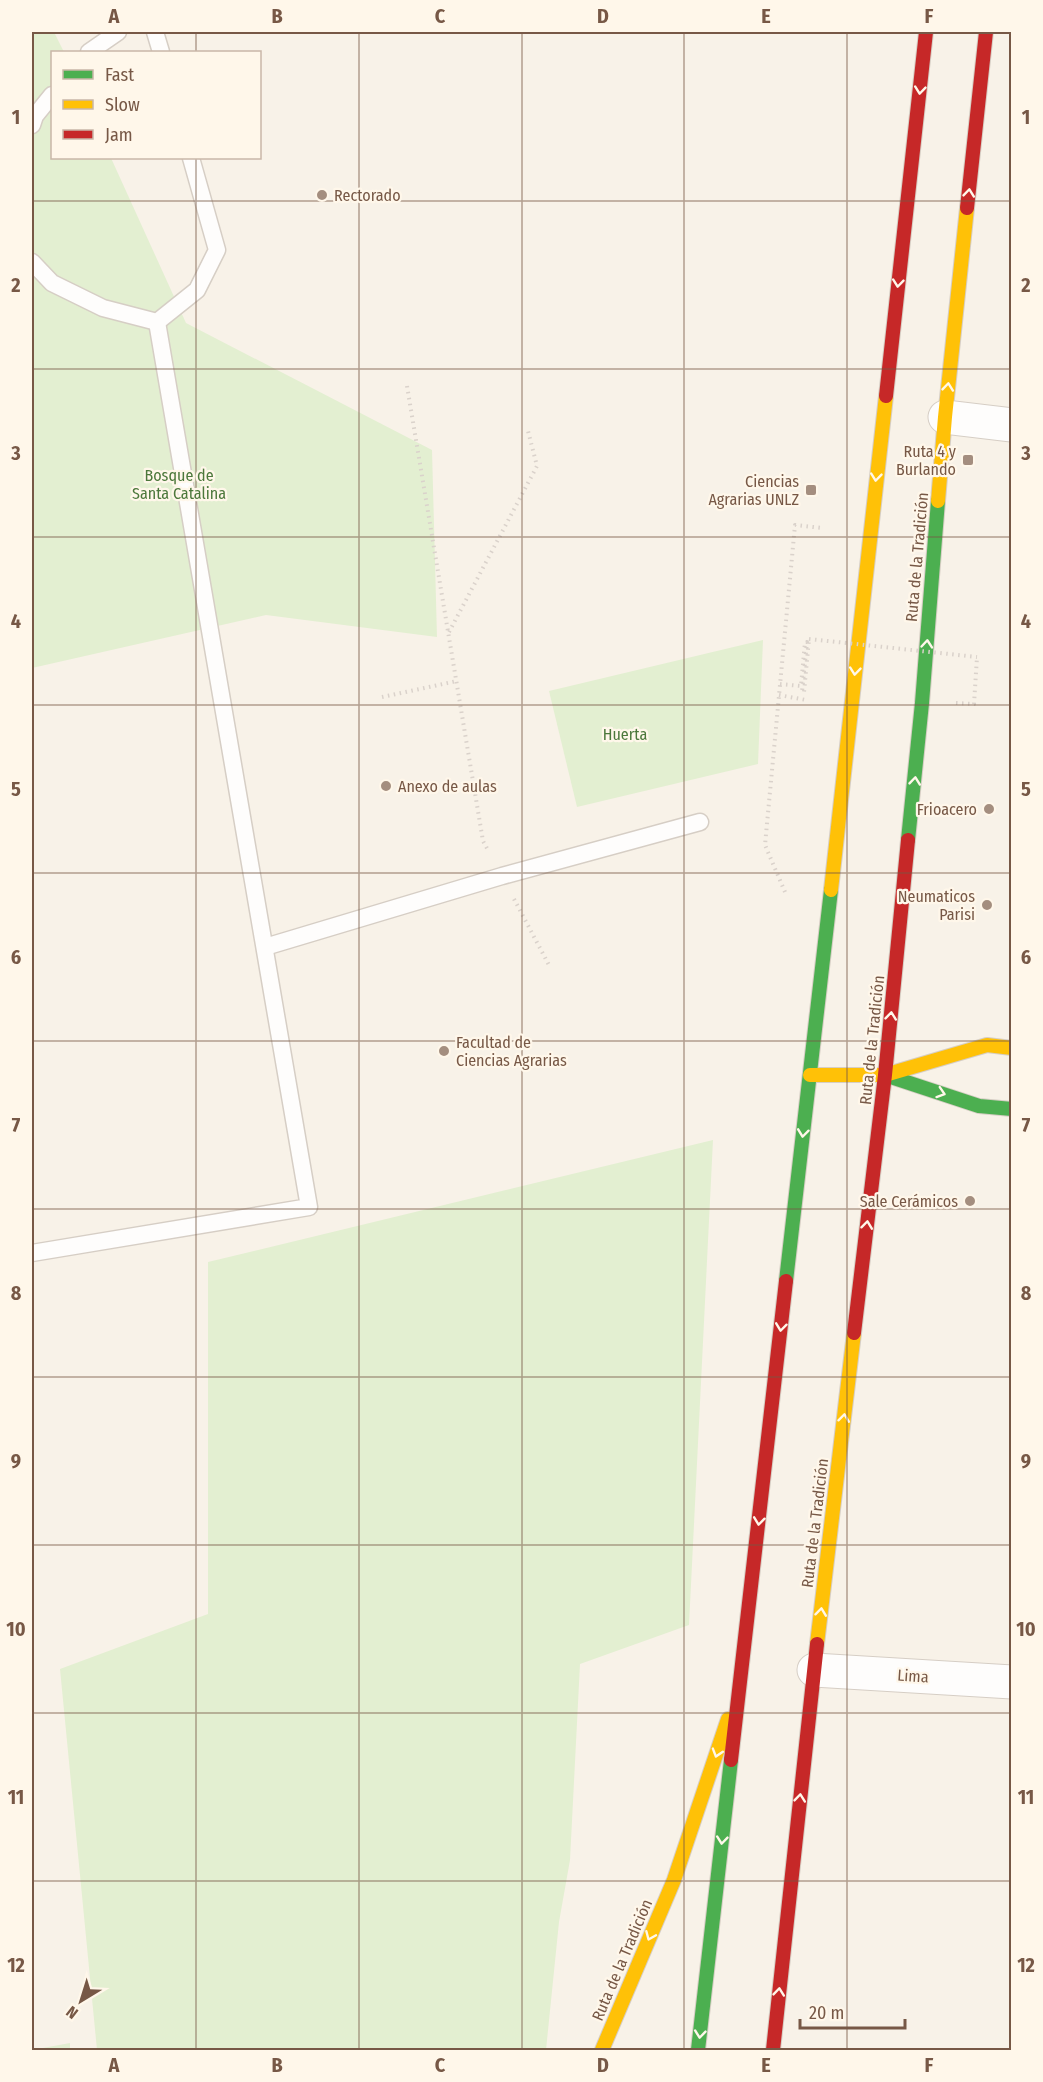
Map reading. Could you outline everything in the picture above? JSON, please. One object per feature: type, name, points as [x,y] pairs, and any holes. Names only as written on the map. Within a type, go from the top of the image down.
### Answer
[{"type":"main road","name":"Ruta de la Tradición","points":[[698,2050],[810,1075],[926,32]]},
{"type":"main road","name":"Ruta de la Tradición","points":[[773,2050],[814,1670],[885,1075],[922,702],[945,417],[986,32]]},
{"type":"main road","points":[[810,1075],[885,1075],[987,1045],[1011,1048]]},
{"type":"main road","points":[[885,1075],[979,1106],[1011,1109]]},
{"type":"main road","name":"Ruta de la Tradición","points":[[602,2050],[674,1880],[741,1677]]},
{"type":"street","points":[[945,417],[1011,425]]},
{"type":"street","name":"Lima","points":[[814,1670],[1011,1682]]},
{"type":"lane","points":[[90,51],[118,32]]},
{"type":"lane","points":[[154,32],[160,51]]},
{"type":"lane","points":[[32,125],[35,116],[51,96]]},
{"type":"lane","points":[[158,322],[197,290],[217,250],[191,159]]},
{"type":"lane","points":[[32,262],[52,283],[104,308],[158,322]]},
{"type":"lane","points":[[32,1252],[309,1207],[158,322]]},
{"type":"lane","points":[[265,947],[502,876],[700,822]]},
{"type":"path","points":[[407,386],[483,841],[550,967]]},
{"type":"path","points":[[449,633],[537,466],[528,431]]},
{"type":"path","points":[[785,892],[765,845],[795,525],[822,528]]},
{"type":"path","points":[[780,684],[801,686],[807,642],[802,692],[804,692],[810,639],[977,657],[974,704],[922,702]]},
{"type":"path","points":[[382,697],[457,681]]},
{"type":"path","points":[[779,696],[806,700]]},
{"type":"green space","name":"Bosque de Santa Catalina","points":[[32,32],[54,32],[64,51],[51,51],[51,159],[111,159],[186,323],[432,450],[437,637],[266,615],[32,668]]},
{"type":"green space","name":"Huerta","points":[[763,640],[758,764],[577,807],[549,691]]},
{"type":"green space","points":[[713,1140],[689,1625],[580,1664],[570,1860],[559,1922],[546,2050],[97,2050],[60,1669],[208,1614],[208,1262]]},
{"type":"green space","points":[[70,2043],[70,2050],[32,2050]]},
{"type":"traffic: fast","points":[[908,840],[922,703],[938,501]]},
{"type":"traffic: fast","points":[[786,1281],[831,890]]},
{"type":"traffic: fast","points":[[885,1075],[979,1106],[1012,1109]]},
{"type":"traffic: fast","points":[[698,2050],[731,1760]]},
{"type":"traffic: slow","points":[[938,501],[967,208]]},
{"type":"traffic: slow","points":[[831,890],[886,396]]},
{"type":"traffic: slow","points":[[810,1075],[885,1075],[987,1045],[1012,1048]]},
{"type":"traffic: slow","points":[[817,1644],[854,1333]]},
{"type":"traffic: slow","points":[[602,2050],[674,1880],[728,1719]]},
{"type":"traffic: jam","points":[[886,396],[926,32]]},
{"type":"traffic: jam","points":[[967,208],[986,32]]},
{"type":"traffic: jam","points":[[854,1333],[885,1075],[908,840]]},
{"type":"traffic: jam","points":[[731,1760],[786,1281]]},
{"type":"traffic: jam","points":[[773,2050],[817,1644]]},
{"type":"place","name":"Rectorado","points":[[322,195]]},
{"type":"place","name":"Ruta 4 y Burlando","points":[[968,460]]},
{"type":"place","name":"Ciencias Agrarias UNLZ","points":[[811,490]]},
{"type":"place","name":"Anexo de aulas","points":[[386,786]]},
{"type":"place","name":"Frioacero","points":[[989,809]]},
{"type":"place","name":"Neumaticos Parisi","points":[[987,905]]},
{"type":"place","name":"Facultad de Ciencias Agrarias","points":[[444,1051]]},
{"type":"place","name":"Sale Cerámicos","points":[[970,1201]]}]
